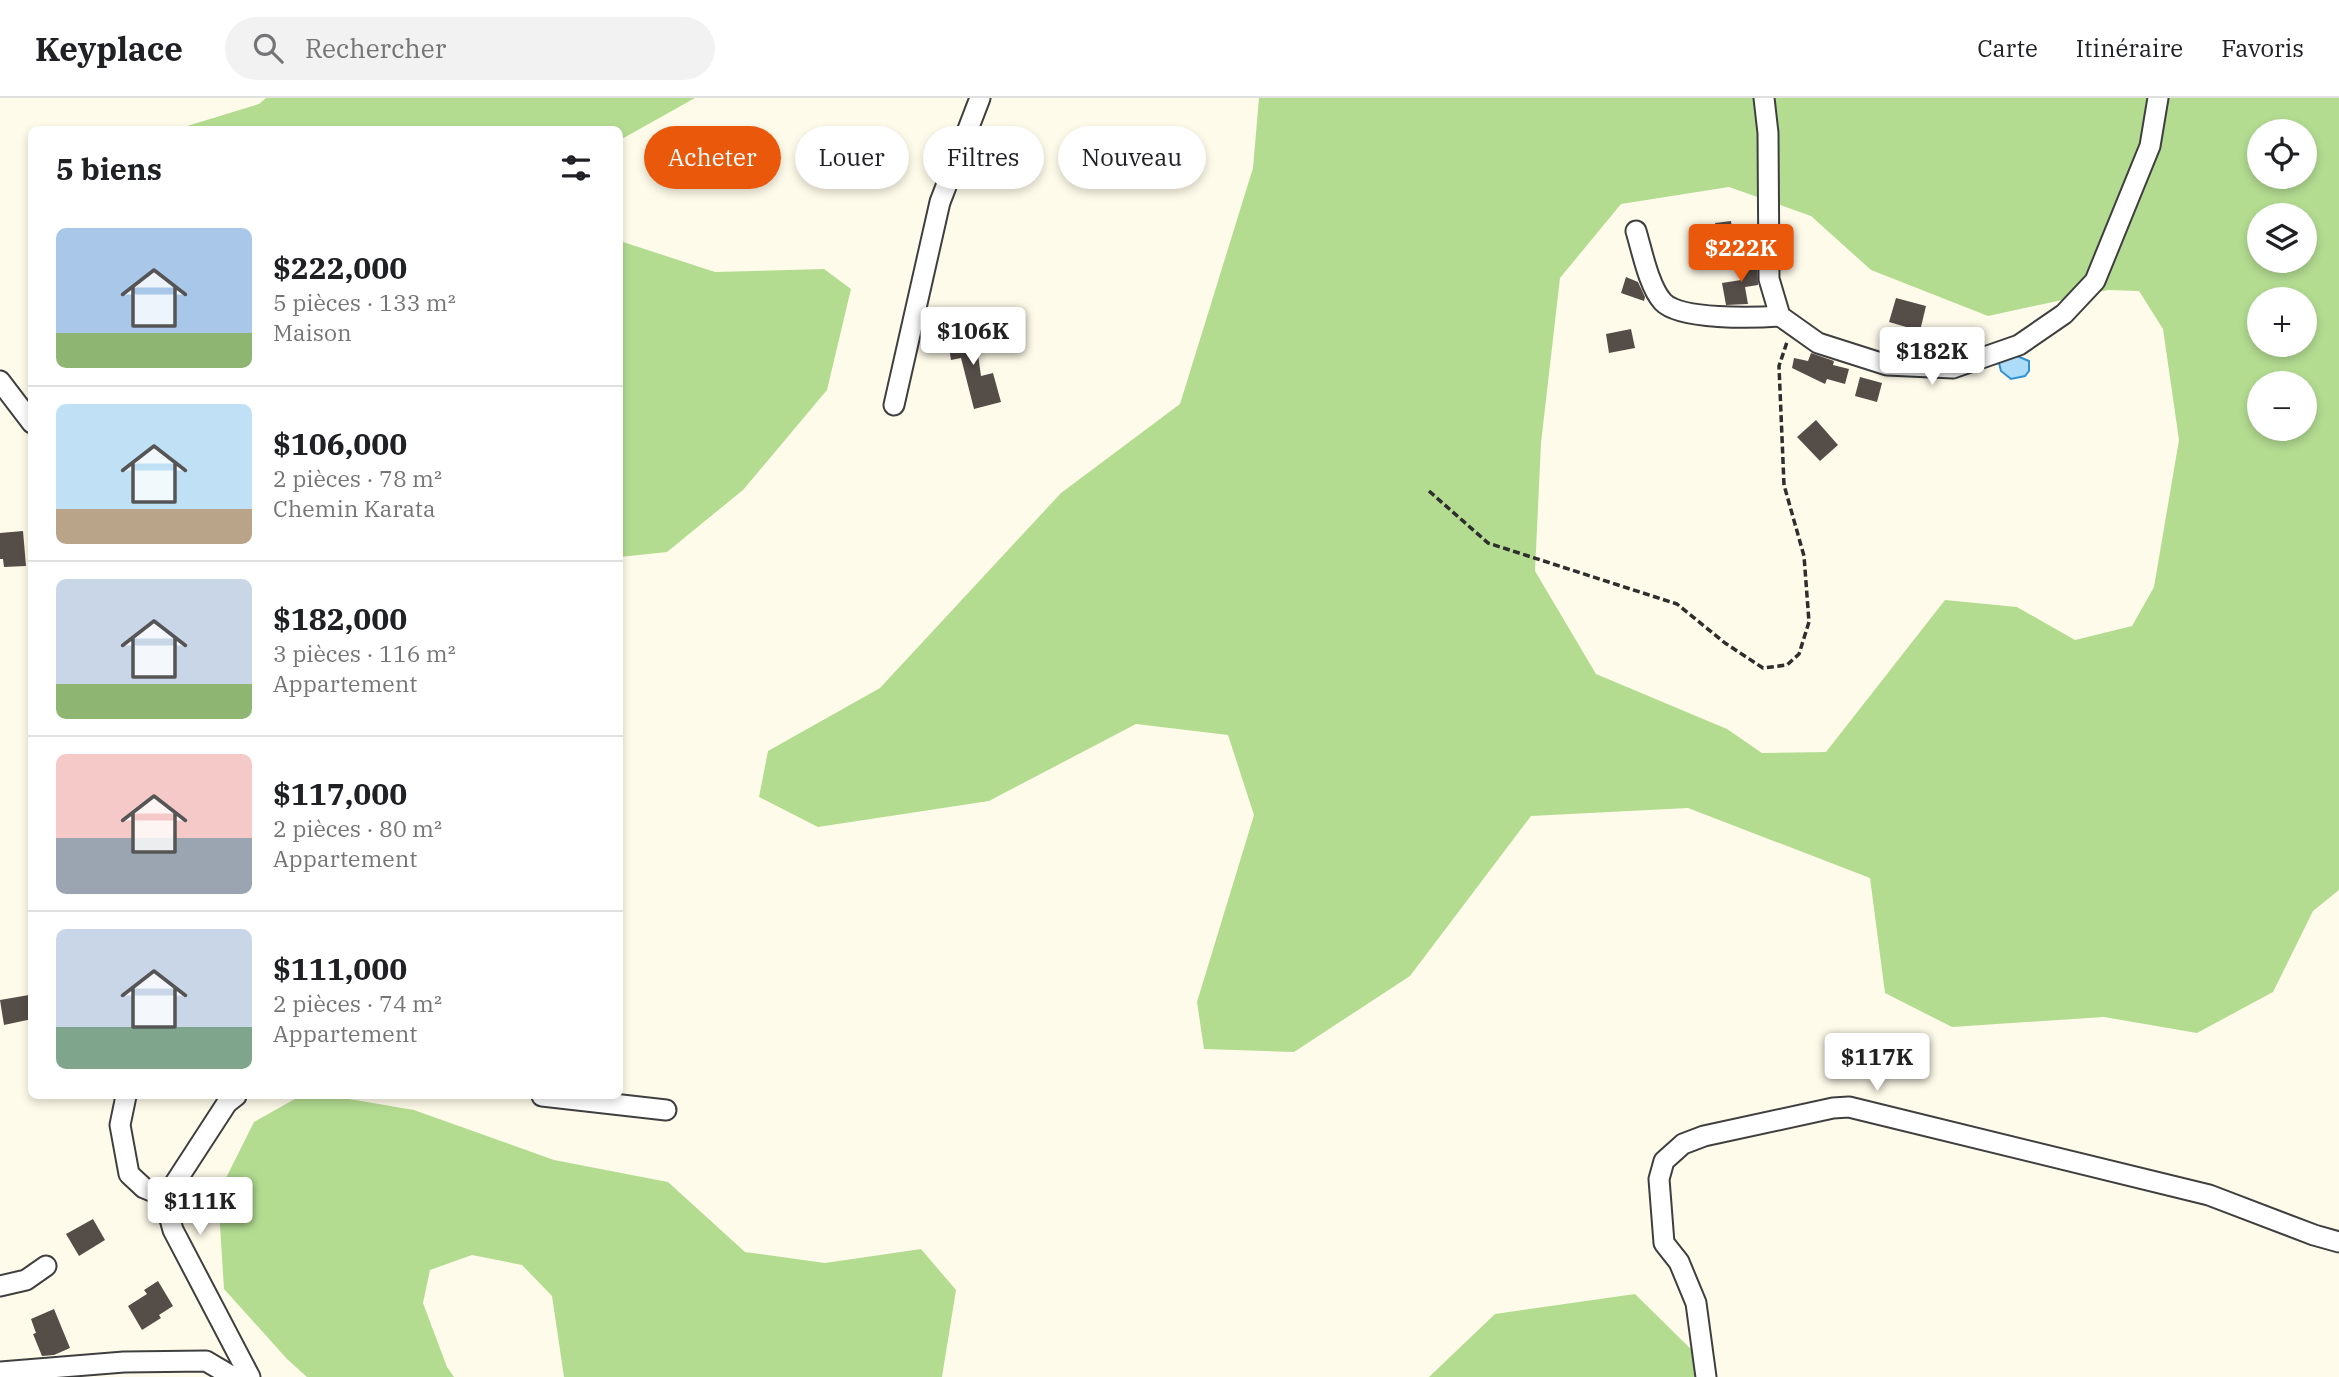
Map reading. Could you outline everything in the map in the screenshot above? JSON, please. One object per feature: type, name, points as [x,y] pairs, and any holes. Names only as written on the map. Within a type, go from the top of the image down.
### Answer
[{"type":"street","points":[[894,405],[940,202],[980,98]]},
{"type":"street","points":[[1764,98],[1768,133],[1769,279],[1786,321]]},
{"type":"street","points":[[1636,231],[1654,285],[1662,300],[1673,310],[1786,321],[1818,343],[1887,365],[1953,368],[2019,345],[2064,314],[2095,281],[2150,146],[2158,98]]},
{"type":"street","points":[[0,381],[28,418]]},
{"type":"street","points":[[125,1099],[120,1125],[129,1174],[144,1188],[168,1198]]},
{"type":"street","points":[[233,1099],[175,1183],[168,1198],[168,1212],[173,1230],[250,1377]]},
{"type":"street","points":[[569,1099],[666,1110]]},
{"type":"street","points":[[1706,1377],[1696,1303],[1679,1262],[1664,1243],[1660,1179],[1664,1161],[1682,1144],[1704,1136],[1833,1108],[1849,1107],[2209,1195],[2339,1242]]},
{"type":"street","points":[[0,1286],[26,1280],[46,1265]]},
{"type":"street","points":[[0,1373],[124,1362],[206,1361],[233,1377]]},
{"type":"path","points":[[1429,491],[1488,543],[1677,604],[1725,643],[1763,668],[1787,665],[1799,654],[1809,622],[1804,556],[1784,485],[1779,366],[1786,321]]},
{"type":"green space","points":[[266,98],[695,98],[623,138],[623,126],[187,126],[259,104]]},
{"type":"green space","points":[[1259,98],[2339,98],[2339,890],[2313,911],[2273,992],[2197,1033],[2104,1017],[1952,1027],[1885,993],[1870,878],[1688,808],[1531,816],[1410,976],[1294,1052],[1204,1049],[1197,1002],[1254,815],[1228,735],[1136,724],[989,801],[818,827],[759,797],[768,751],[880,688],[1061,493],[1180,404],[1253,168]],"holes":[[[1729,187],[1811,216],[1871,270],[1988,316],[2108,290],[2139,291],[2163,329],[2179,440],[2154,587],[2132,626],[2075,640],[2017,607],[1945,600],[1826,752],[1762,753],[1727,729],[1596,674],[1535,571],[1541,443],[1560,278],[1621,204]]]},
{"type":"green space","points":[[623,242],[715,272],[824,269],[851,289],[827,390],[743,490],[667,552],[623,557]]},
{"type":"green space","points":[[295,1099],[349,1099],[414,1110],[554,1160],[668,1182],[745,1252],[825,1263],[921,1249],[956,1290],[942,1377],[564,1377],[552,1296],[522,1265],[472,1255],[430,1270],[423,1303],[447,1367],[454,1377],[307,1377],[287,1359],[224,1289],[218,1194],[254,1122]]},
{"type":"green space","points":[[1635,1294],[1705,1363],[1708,1377],[1429,1377],[1495,1314]]},
{"type":"water","points":[[2010,353],[2029,361],[2029,371],[2025,376],[2011,379],[2001,371],[1999,363],[2002,354]]},
{"type":"building","points":[[1731,221],[1734,242],[1720,244],[1715,223]]},
{"type":"building","points":[[1757,260],[1758,285],[1745,287],[1748,304],[1726,305],[1722,283],[1741,280],[1738,263]]},
{"type":"building","points":[[1626,277],[1638,282],[1645,297],[1644,301],[1621,293]]},
{"type":"building","points":[[1896,298],[1926,306],[1920,331],[1889,322]]},
{"type":"building","points":[[974,326],[981,376],[993,373],[1001,402],[974,409],[961,358],[951,360],[946,330]]},
{"type":"building","points":[[1631,329],[1635,348],[1609,353],[1606,334]]},
{"type":"building","points":[[1811,353],[1834,361],[1833,365],[1849,369],[1845,384],[1827,379],[1825,384],[1792,368],[1794,358],[1808,361]]},
{"type":"building","points":[[1860,377],[1882,383],[1877,402],[1855,396]]},
{"type":"building","points":[[1816,420],[1838,445],[1820,461],[1797,437]]},
{"type":"building","points":[[23,531],[26,566],[4,567],[3,559],[0,559],[0,533]]},
{"type":"building","points":[[28,995],[28,1020],[4,1025],[0,1000]]},
{"type":"building","points":[[93,1219],[105,1240],[79,1256],[66,1234]]},
{"type":"building","points":[[158,1281],[173,1306],[159,1315],[161,1318],[142,1330],[128,1306],[147,1294],[144,1290]]},
{"type":"building","points":[[54,1309],[70,1348],[54,1355],[42,1356],[33,1334],[36,1333],[31,1319]]}]
